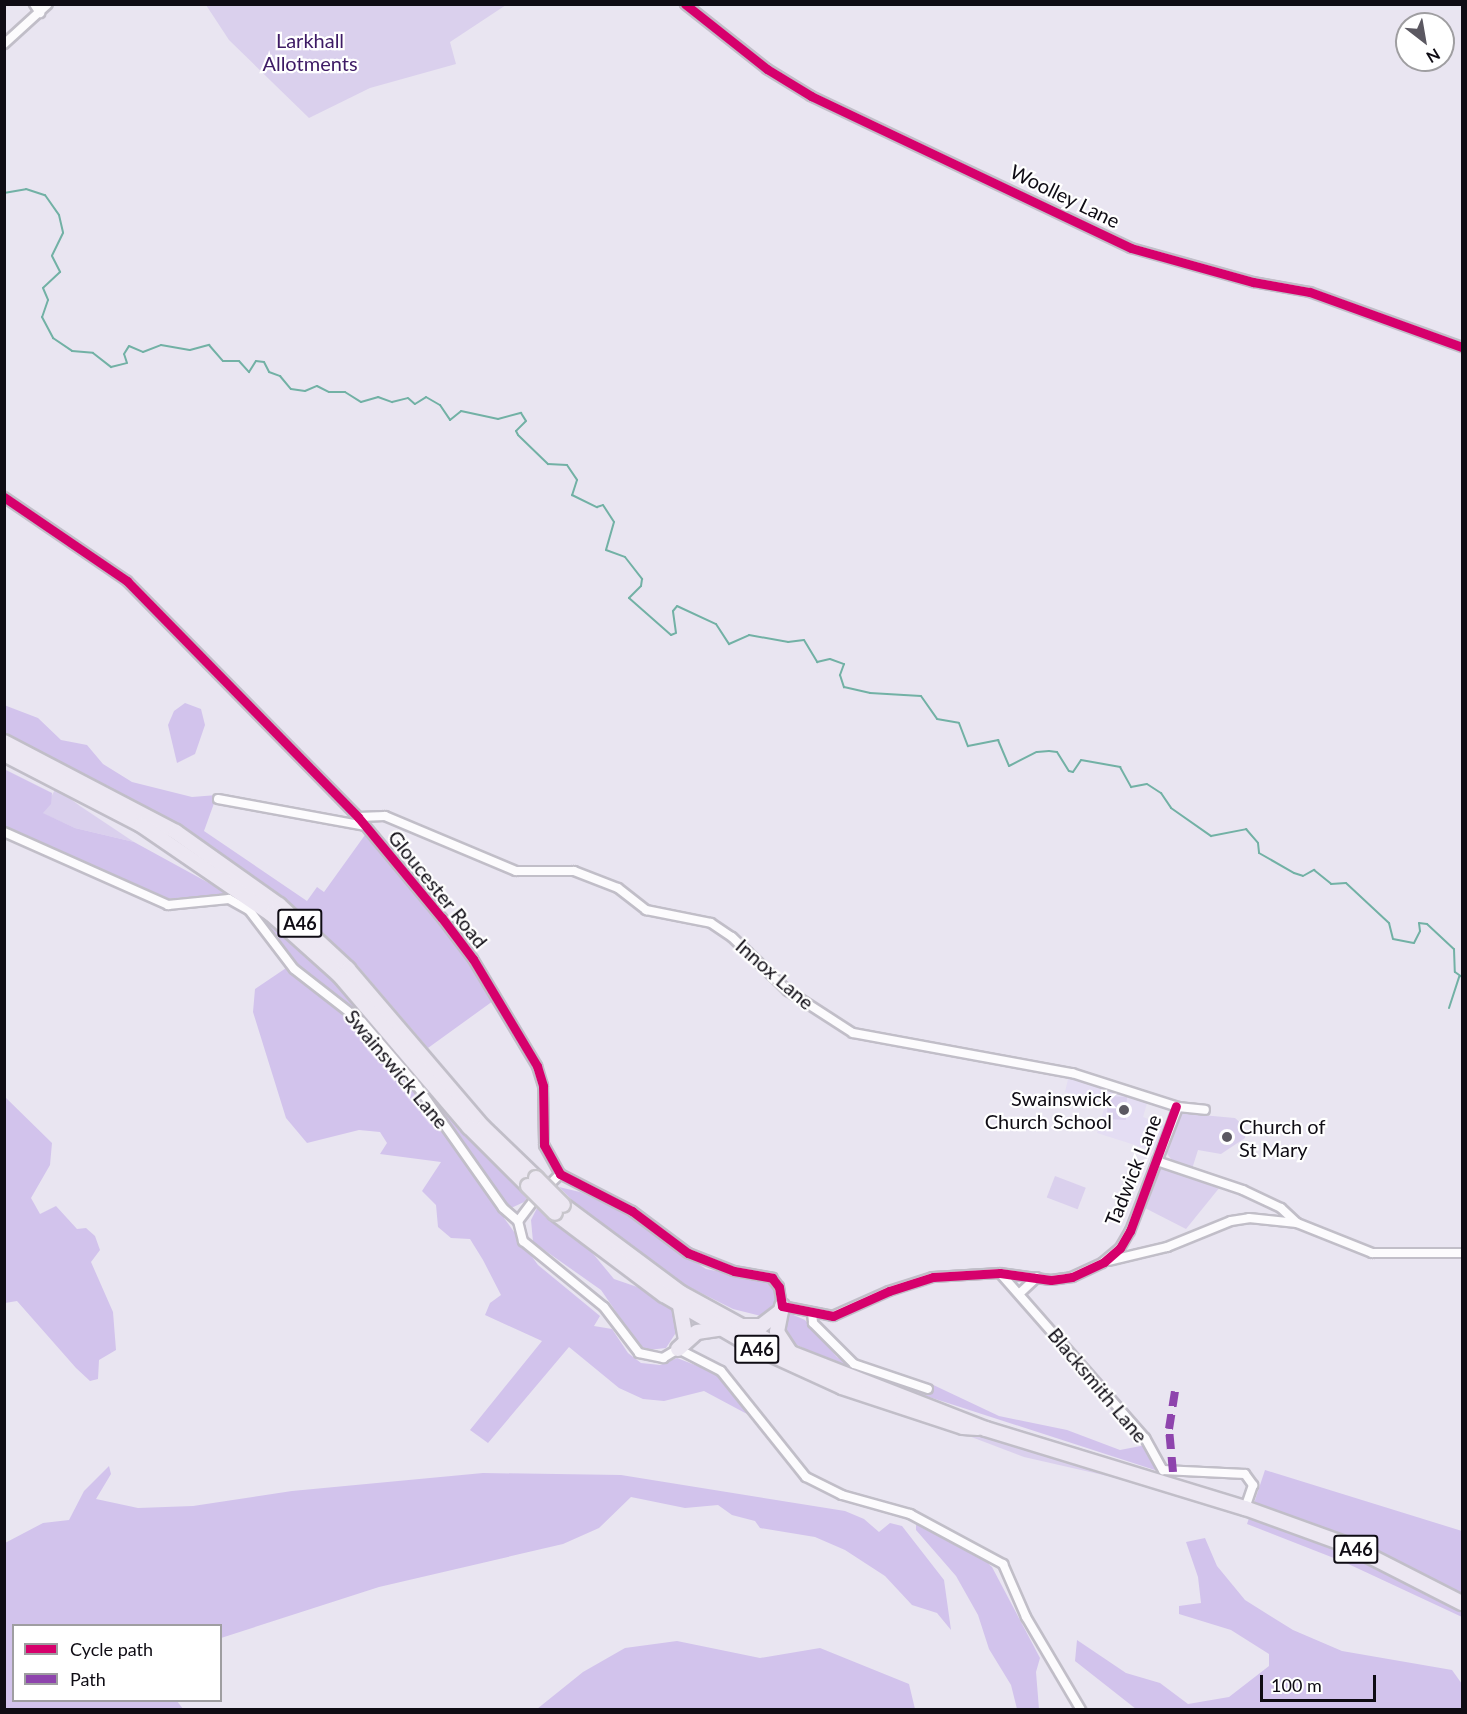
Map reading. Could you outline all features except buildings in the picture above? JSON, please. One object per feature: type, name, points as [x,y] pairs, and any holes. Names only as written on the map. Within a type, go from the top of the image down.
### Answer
[{"type":"highway","name":"A46","points":[[4,742],[176,832],[279,905],[348,969],[483,1127],[559,1209],[680,1305],[721,1330],[842,1387],[963,1427],[986,1429]]},
{"type":"highway","name":"A46","points":[[4,754],[141,825],[271,914],[340,976],[469,1127],[532,1182]]},
{"type":"highway","name":"A46","points":[[559,1209],[646,1270],[736,1325],[792,1353],[986,1429],[1214,1499],[1350,1546],[1462,1603]]},
{"type":"highway","points":[[680,1305],[682,1344],[706,1329],[721,1330]]},
{"type":"highway","points":[[736,1325],[761,1326],[781,1309]]},
{"type":"highway","points":[[781,1309],[777,1332],[792,1353]]},
{"type":"street","points":[[34,4],[40,13]]},
{"type":"street","points":[[4,44],[48,4]]},
{"type":"street","name":"Woolley Lane","points":[[685,4],[767,69],[811,96],[1131,248],[1252,282],[1310,292],[1462,347]]},
{"type":"street","name":"Gloucester Road","points":[[4,497],[127,581],[358,817],[459,938],[537,1066],[543,1086],[544,1145],[560,1174]]},
{"type":"street","points":[[218,800],[365,826]]},
{"type":"street","name":"Innox Lane","points":[[358,817],[385,816],[516,871],[574,871],[618,888],[646,910],[711,923],[732,937],[788,992],[853,1033],[1072,1073],[1178,1107],[1205,1110]]},
{"type":"street","name":"Swainswick Lane","points":[[4,832],[168,905],[229,899],[249,910],[294,969],[362,1022],[417,1086],[503,1208],[518,1221]]},
{"type":"street","name":"Tadwick Lane","points":[[1104,1262],[1120,1248],[1130,1231],[1178,1107]]},
{"type":"street","name":"Tadwick Lane","points":[[1157,1161],[1243,1190],[1281,1208],[1296,1223]]},
{"type":"street","points":[[551,1183],[560,1174],[632,1211],[688,1253],[734,1270],[772,1278],[779,1287],[781,1309]]},
{"type":"street","points":[[534,1200],[518,1221],[518,1233],[529,1249],[604,1307],[639,1353],[663,1358],[682,1344],[721,1371],[806,1477],[842,1495],[910,1514],[1004,1564],[1026,1617],[1081,1710]]},
{"type":"street","name":"Tadwick Lane","points":[[781,1309],[833,1316],[889,1291],[933,1277],[999,1273],[1062,1279],[1104,1262],[1167,1247],[1231,1221],[1249,1218],[1296,1223],[1372,1253],[1462,1253]]},
{"type":"street","name":"Blacksmith Lane","points":[[999,1273],[1020,1293],[1145,1438],[1160,1467],[1184,1473],[1245,1474],[1253,1485],[1245,1509]]},
{"type":"street","points":[[1020,1293],[1037,1277]]},
{"type":"street","points":[[812,1313],[813,1323],[854,1364],[928,1389]]},
{"type":"shaded area","points":[[185,703],[201,709],[205,725],[195,754],[177,763],[168,725],[174,711]]},
{"type":"shaded area","points":[[4,705],[38,718],[61,740],[87,745],[103,764],[132,782],[192,797],[217,795],[204,831],[307,901],[317,887],[324,892],[365,835],[453,940],[493,1001],[428,1048],[358,966],[306,917],[303,921],[110,791],[5,733]]},
{"type":"shaded area","points":[[4,769],[52,793],[51,804],[43,813],[75,828],[134,842],[229,894],[163,899],[79,864],[5,827]]},
{"type":"shaded area","points":[[254,911],[366,1011],[464,1132],[529,1195],[524,1202],[505,1211],[504,1218],[538,1265],[600,1316],[594,1326],[612,1329],[628,1353],[641,1363],[660,1365],[677,1358],[713,1372],[725,1379],[747,1414],[704,1391],[664,1401],[643,1399],[619,1388],[569,1347],[488,1443],[470,1430],[542,1341],[485,1315],[490,1303],[501,1295],[470,1239],[451,1238],[438,1227],[436,1205],[422,1191],[441,1162],[380,1154],[387,1143],[380,1132],[359,1130],[307,1143],[286,1118],[253,1012],[255,989],[292,964]]},
{"type":"shaded area","name":"Swainswick Church School","points":[[1069,1075],[1148,1100],[1143,1117],[1167,1126],[1157,1152],[1097,1133],[1105,1105],[1065,1092]]},
{"type":"shaded area","points":[[4,1096],[52,1143],[50,1165],[31,1198],[40,1214],[56,1206],[77,1229],[86,1228],[95,1236],[100,1250],[91,1262],[113,1312],[116,1350],[99,1360],[98,1379],[90,1381],[76,1368],[17,1301],[5,1303]]},
{"type":"shaded area","points":[[559,1187],[580,1192],[620,1211],[706,1269],[768,1281],[774,1286],[777,1308],[765,1317],[733,1309],[685,1285],[589,1217]]},
{"type":"shaded area","points":[[539,1204],[585,1244],[614,1279],[646,1290],[677,1314],[679,1328],[666,1348],[648,1350],[639,1345],[601,1290],[533,1242],[531,1220]]},
{"type":"shaded area","points":[[789,1313],[805,1320],[837,1357],[864,1373],[927,1393],[927,1382],[999,1416],[1067,1430],[1120,1450],[1146,1445],[1161,1472],[852,1372],[787,1340],[782,1333],[782,1320]]},
{"type":"shaded area","points":[[109,1466],[111,1474],[96,1499],[138,1508],[193,1506],[292,1491],[483,1473],[621,1475],[845,1511],[864,1519],[879,1532],[890,1523],[902,1526],[944,1580],[951,1630],[937,1613],[912,1605],[885,1576],[845,1550],[815,1537],[760,1528],[755,1521],[732,1515],[718,1505],[685,1508],[631,1497],[599,1528],[563,1544],[379,1587],[222,1638],[222,1624],[12,1624],[12,1702],[178,1702],[183,1709],[5,1709],[5,1543],[43,1523],[69,1520],[84,1491]]},
{"type":"shaded area","points":[[1265,1470],[1462,1531],[1462,1617],[1344,1562],[1247,1524]]},
{"type":"shaded area","points":[[916,1521],[976,1552],[992,1567],[1040,1658],[1036,1672],[1039,1709],[1017,1709],[1011,1685],[989,1649],[978,1615],[956,1576],[916,1530]]},
{"type":"shaded area","points":[[1205,1538],[1217,1566],[1245,1600],[1293,1630],[1342,1651],[1452,1670],[1462,1684],[1462,1709],[1136,1709],[1075,1661],[1077,1640],[1126,1673],[1160,1683],[1188,1704],[1229,1697],[1269,1666],[1269,1654],[1231,1630],[1179,1614],[1179,1606],[1201,1603],[1198,1577],[1186,1542]]},
{"type":"shaded area","points":[[677,1641],[760,1658],[820,1648],[909,1684],[915,1709],[537,1709],[583,1672],[625,1648]]},
{"type":"green space","name":"Larkhall Allotments","points":[[206,5],[506,5],[450,42],[456,64],[370,88],[309,118],[229,40]]},
{"type":"green space","points":[[56,788],[134,842],[75,828],[42,813]]},
{"type":"green space","points":[[1108,1096],[1127,1097],[1126,1120],[1107,1119]]},
{"type":"green space","points":[[1179,1113],[1235,1118],[1245,1127],[1245,1138],[1221,1154],[1198,1150],[1192,1169],[1174,1163],[1165,1151]]},
{"type":"green space","points":[[1160,1167],[1220,1187],[1186,1229],[1143,1207]]},
{"type":"green space","points":[[1055,1176],[1086,1188],[1078,1209],[1047,1197]]},
{"type":"green space","points":[[940,1425],[1126,1479],[1024,1457]]},
{"type":"waterway","points":[[4,157],[4,168]]},
{"type":"waterway","points":[[4,193],[26,189],[45,195],[59,215],[63,233],[52,256],[60,272],[43,288],[48,300],[42,317],[53,338],[72,351],[93,353],[111,367],[127,363],[124,354],[129,346],[143,352],[161,345],[190,350],[209,345],[223,361],[239,361],[249,372],[256,361],[264,362],[269,372],[280,376],[291,389],[305,391],[317,386],[329,392],[345,392],[361,402],[378,397],[392,402],[408,398],[415,404],[426,397],[440,405],[450,420],[461,411],[498,419],[521,413],[526,421],[516,431],[518,435],[548,464],[567,465],[577,480],[572,495],[597,507],[603,505],[614,522],[606,550],[625,557],[642,579],[641,586],[629,598],[671,635],[676,633],[673,611],[677,606],[716,624],[729,644],[749,635],[788,642],[804,640],[817,662],[830,659],[844,664],[840,675],[844,687],[870,693],[921,696],[937,719],[959,723],[968,746],[998,740],[1009,766],[1037,752],[1049,751],[1057,752],[1069,771],[1073,772],[1081,760],[1120,767],[1131,787],[1147,784],[1161,793],[1171,808],[1211,836],[1246,829],[1258,843],[1259,853],[1294,873],[1303,876],[1314,870],[1331,884],[1346,883],[1389,923],[1393,939],[1414,943],[1420,931],[1419,923],[1427,924],[1454,949],[1455,972],[1462,977]]},
{"type":"waterway","points":[[1449,1008],[1459,977]]},
{"type":"marked path","points":[[1173,1472],[1169,1429],[1175,1391]]},
{"type":"cycle path","points":[[685,4],[767,69],[811,96],[1131,248],[1253,282],[1310,292],[1462,347]]},
{"type":"cycle path","points":[[4,497],[127,581],[358,817],[442,918],[473,959],[537,1066],[543,1086],[544,1145],[560,1174],[632,1211],[688,1253],[734,1271],[772,1278],[779,1287],[782,1306],[833,1316],[889,1291],[933,1277],[1000,1273],[1051,1280],[1072,1277],[1104,1262],[1120,1248],[1130,1231],[1176,1106]]},
{"type":"place","name":"Swainswick Church School","points":[[1124,1110]]},
{"type":"place","name":"Church of St Mary","points":[[1227,1137]]}]
